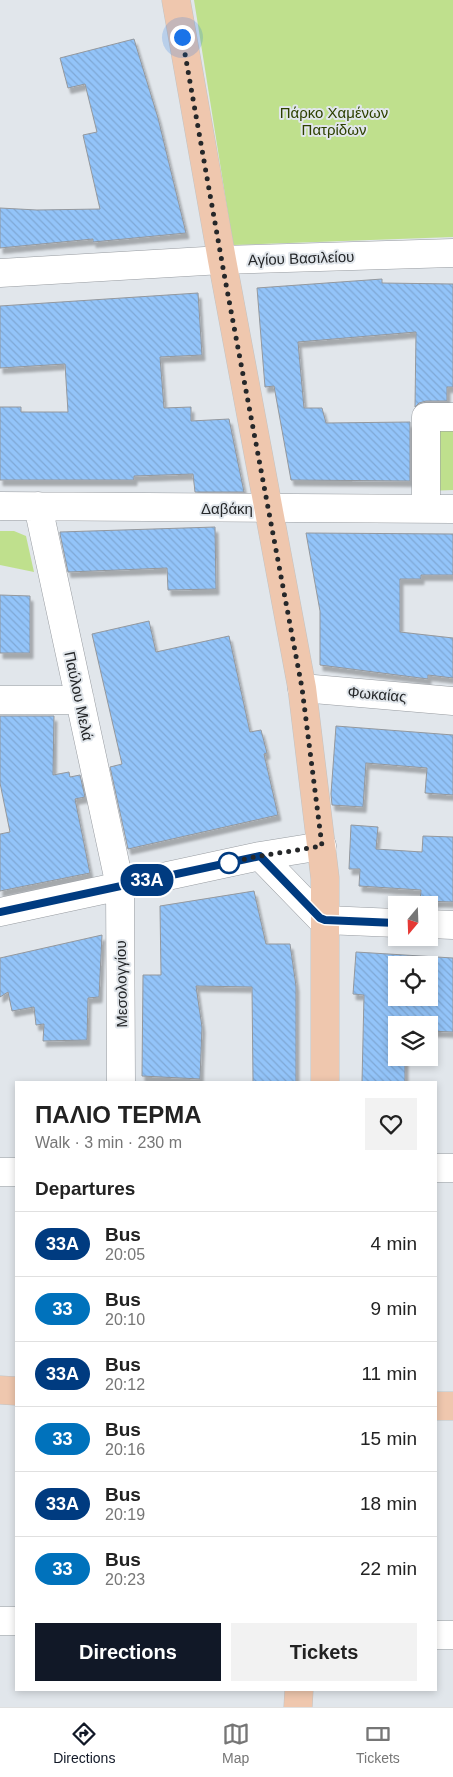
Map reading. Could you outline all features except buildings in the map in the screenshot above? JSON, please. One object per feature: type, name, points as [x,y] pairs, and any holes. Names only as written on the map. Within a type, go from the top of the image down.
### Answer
[{"type":"main road","points":[[176,0],[267,508],[302,688],[322,846],[324,878],[324,1081]]},
{"type":"main road","points":[[0,1390],[15,1391]]},
{"type":"main road","points":[[437,1406],[453,1406]]},
{"type":"main road","points":[[298,1707],[299,1691]]},
{"type":"street","name":"Αγίου Βασιλείου","points":[[0,273],[222,260],[453,253]]},
{"type":"street","points":[[426,509],[426,417],[453,417]]},
{"type":"street","name":"Δαβάκη","points":[[0,506],[453,509]]},
{"type":"street","name":"Παύλου Μελά","points":[[38,506],[120,886]]},
{"type":"street","name":"Φωκαίας","points":[[302,688],[453,701]]},
{"type":"street","points":[[0,700],[80,700]]},
{"type":"street","points":[[0,912],[260,856],[322,846]]},
{"type":"street","points":[[260,856],[318,917],[325,920],[388,923]]},
{"type":"street","name":"Μεσολογγίου","points":[[120,886],[121,1081]]},
{"type":"street","points":[[438,924],[453,925]]},
{"type":"street","points":[[437,1168],[453,1168]]},
{"type":"street","points":[[0,1172],[15,1172]]},
{"type":"street","points":[[0,1621],[15,1621]]},
{"type":"street","points":[[437,1635],[453,1635]]},
{"type":"green space","name":"Πάρκο Χαμένων Πατρίδων","points":[[194,0],[453,0],[453,237],[233,245]]},
{"type":"green space","points":[[426,417],[453,417],[453,490],[427,491]]},
{"type":"green space","points":[[0,531],[14,531],[26,536],[34,572],[0,565]]},
{"type":"bus line","name":"33A","points":[[0,912],[260,856],[318,917],[325,920],[388,923]]},
{"type":"route","points":[[182,37],[267,508],[302,688],[322,846],[225,863],[229,863]]}]
